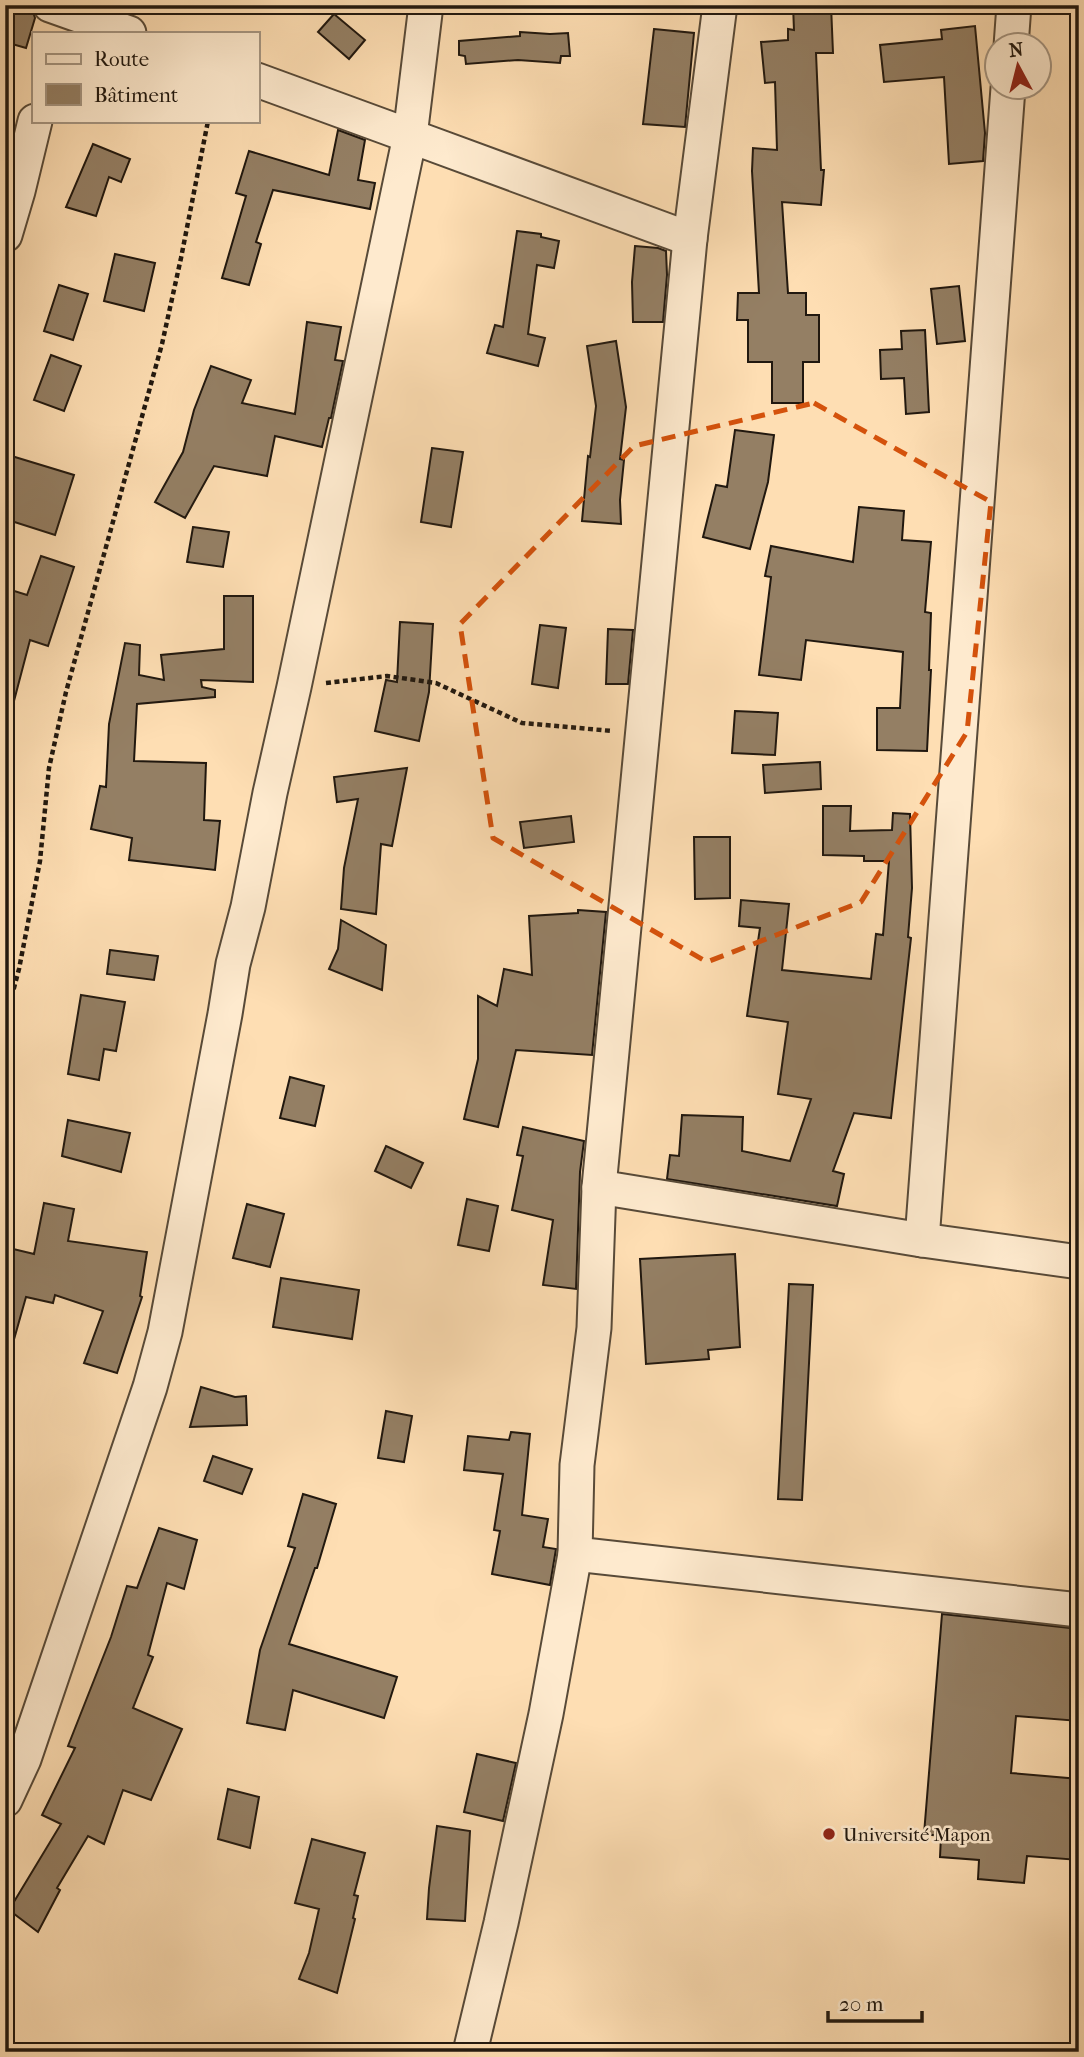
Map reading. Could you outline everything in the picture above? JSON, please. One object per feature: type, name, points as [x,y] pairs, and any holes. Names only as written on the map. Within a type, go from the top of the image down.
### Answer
[{"type":"street","points":[[5,1800],[24,1759],[150,1387],[165,1332],[233,964],[248,907],[410,136],[426,5]]},
{"type":"street","points":[[470,2052],[546,1714],[575,1554],[577,1465],[594,1328],[599,1187],[690,239],[720,5]]},
{"type":"street","points":[[1012,32],[1014,5]]},
{"type":"street","points":[[57,13],[125,32]]},
{"type":"street","points":[[259,81],[690,239]]},
{"type":"street","points":[[922,1240],[1007,102]]},
{"type":"street","points":[[5,234],[35,122]]},
{"type":"street","points":[[599,1187],[922,1240],[1079,1262]]},
{"type":"street","points":[[575,1554],[1079,1610]]},
{"type":"path","points":[[5,1022],[19,970],[40,861],[49,768],[66,692],[162,344],[208,122]]},
{"type":"path","points":[[294,687],[387,676],[436,683],[522,723],[642,734]]},
{"type":"highlighted area","points":[[814,403],[991,502],[967,732],[861,902],[707,962],[493,838],[460,624],[634,446]]},
{"type":"building","points":[[5,5],[31,5],[35,18],[26,48],[5,42]]},
{"type":"building","points":[[793,5],[831,5],[833,53],[816,53],[821,170],[824,170],[821,205],[782,202],[788,293],[806,293],[806,315],[819,315],[819,362],[803,362],[803,403],[772,403],[772,362],[748,362],[748,320],[737,320],[738,293],[759,293],[753,148],[777,150],[775,82],[765,83],[761,42],[788,40],[788,29],[794,30]]},
{"type":"building","points":[[334,14],[365,40],[349,59],[318,32]]},
{"type":"building","points":[[975,26],[985,133],[983,161],[949,164],[944,77],[884,82],[880,45],[942,39],[941,30]]},
{"type":"building","points":[[654,29],[694,33],[685,127],[643,124]]},
{"type":"building","points":[[520,32],[568,33],[570,56],[561,56],[560,63],[518,60],[466,64],[465,56],[459,55],[459,41],[520,36]]},
{"type":"building","points":[[338,130],[365,140],[358,180],[375,183],[370,209],[273,190],[256,242],[261,244],[249,285],[222,278],[246,196],[236,193],[249,151],[329,175]]},
{"type":"building","points":[[93,144],[130,159],[121,182],[109,177],[96,216],[66,207]]},
{"type":"building","points":[[517,231],[541,234],[541,237],[559,241],[554,268],[537,265],[528,334],[545,338],[538,366],[487,353],[495,325],[503,327]]},
{"type":"building","points":[[635,246],[666,251],[663,322],[633,322]]},
{"type":"building","points":[[115,254],[155,263],[144,311],[104,301]]},
{"type":"building","points":[[59,285],[88,294],[73,340],[44,331]]},
{"type":"building","points":[[959,286],[965,341],[937,344],[931,289]]},
{"type":"building","points":[[307,322],[341,327],[335,360],[343,361],[322,447],[275,436],[267,476],[214,466],[185,518],[155,502],[183,452],[194,410],[211,366],[251,380],[242,403],[295,414]]},
{"type":"building","points":[[925,330],[929,412],[906,414],[904,378],[881,379],[880,350],[902,349],[901,331]]},
{"type":"building","points":[[616,341],[626,407],[620,459],[624,460],[620,500],[621,524],[582,521],[596,406],[587,346]]},
{"type":"building","points":[[51,355],[81,366],[64,411],[34,400]]},
{"type":"building","points":[[735,430],[774,435],[768,482],[750,549],[703,537],[716,485],[727,487]]},
{"type":"building","points":[[432,448],[463,452],[451,527],[421,522]]},
{"type":"building","points":[[5,454],[74,475],[55,535],[5,519]]},
{"type":"building","points":[[859,507],[904,511],[902,540],[931,542],[925,612],[931,613],[927,751],[877,750],[877,708],[900,708],[903,652],[806,640],[801,680],[759,675],[771,577],[765,576],[771,546],[853,562]]},
{"type":"building","points":[[193,527],[229,532],[223,567],[187,562]]},
{"type":"building","points":[[41,556],[74,567],[48,646],[30,640],[14,701],[5,700],[5,588],[27,595]]},
{"type":"building","points":[[224,596],[253,596],[253,682],[201,680],[202,687],[215,690],[215,697],[137,704],[134,761],[206,763],[204,820],[220,821],[215,870],[129,860],[132,838],[91,829],[100,786],[106,787],[109,724],[125,643],[140,645],[139,675],[164,680],[161,655],[224,649]]},
{"type":"building","points":[[400,622],[433,624],[429,692],[419,741],[375,731],[386,680],[397,682]]},
{"type":"building","points":[[540,625],[566,628],[558,688],[532,684]]},
{"type":"building","points":[[608,629],[633,630],[628,684],[606,684]]},
{"type":"building","points":[[735,711],[778,713],[775,755],[732,753]]},
{"type":"building","points":[[820,762],[821,789],[765,793],[763,765]]},
{"type":"building","points":[[407,768],[392,846],[381,844],[376,914],[341,909],[344,868],[358,799],[337,802],[334,777]]},
{"type":"building","points":[[823,806],[851,806],[850,831],[892,830],[893,813],[910,814],[912,888],[908,937],[911,938],[891,1118],[854,1113],[833,1171],[844,1174],[837,1206],[667,1179],[670,1155],[679,1156],[682,1115],[743,1117],[742,1151],[790,1161],[811,1099],[778,1094],[788,1022],[747,1016],[760,928],[739,926],[741,900],[789,904],[782,970],[871,979],[876,934],[883,935],[889,861],[864,861],[864,856],[823,855]]},
{"type":"building","points":[[571,816],[574,842],[524,848],[520,822]]},
{"type":"building","points":[[694,837],[730,837],[730,898],[695,899]]},
{"type":"building","points":[[578,910],[606,912],[592,1055],[516,1050],[498,1127],[464,1119],[478,1059],[478,996],[497,1006],[504,969],[532,975],[529,916],[578,913]]},
{"type":"building","points":[[341,920],[386,945],[382,990],[329,969],[338,949]]},
{"type":"building","points":[[110,950],[158,956],[154,980],[107,974]]},
{"type":"building","points":[[81,995],[125,1002],[116,1051],[104,1049],[99,1080],[68,1074]]},
{"type":"building","points":[[290,1077],[324,1086],[315,1126],[280,1118]]},
{"type":"building","points":[[68,1120],[130,1133],[121,1172],[62,1156]]},
{"type":"building","points":[[523,1127],[584,1141],[580,1172],[576,1289],[543,1285],[553,1220],[512,1210],[523,1156],[517,1155]]},
{"type":"building","points":[[386,1146],[423,1163],[411,1188],[375,1171]]},
{"type":"building","points":[[467,1199],[498,1206],[489,1251],[458,1245]]},
{"type":"building","points":[[44,1203],[74,1209],[68,1241],[147,1252],[142,1297],[117,1373],[84,1363],[103,1311],[55,1295],[53,1303],[26,1297],[13,1343],[5,1342],[5,1247],[34,1254]]},
{"type":"building","points":[[247,1204],[284,1214],[270,1267],[233,1258]]},
{"type":"building","points":[[735,1254],[740,1347],[708,1350],[709,1359],[646,1364],[640,1259]]},
{"type":"building","points":[[281,1278],[359,1290],[352,1339],[273,1327]]},
{"type":"building","points":[[789,1284],[813,1285],[802,1500],[778,1499]]},
{"type":"building","points":[[201,1387],[235,1397],[246,1396],[247,1425],[190,1427]]},
{"type":"building","points":[[386,1411],[412,1416],[404,1462],[378,1458]]},
{"type":"building","points":[[511,1432],[530,1434],[522,1515],[548,1519],[543,1547],[556,1549],[550,1585],[492,1574],[500,1531],[494,1530],[503,1474],[464,1470],[468,1436],[509,1440]]},
{"type":"building","points":[[213,1456],[252,1469],[242,1494],[204,1481]]},
{"type":"building","points":[[303,1494],[336,1504],[317,1568],[289,1644],[397,1677],[384,1718],[293,1690],[285,1730],[247,1723],[260,1650],[295,1548],[288,1546]]},
{"type":"building","points":[[159,1528],[197,1540],[184,1589],[167,1583],[148,1655],[153,1657],[133,1708],[182,1729],[151,1800],[123,1790],[104,1844],[88,1836],[57,1888],[60,1890],[38,1932],[9,1910],[61,1824],[42,1815],[75,1748],[68,1746],[111,1637],[127,1586],[137,1588]]},
{"type":"building","points":[[942,1614],[1079,1629],[1079,1721],[1016,1716],[1011,1773],[1079,1779],[1079,1860],[1027,1856],[1024,1883],[978,1879],[979,1860],[940,1857],[941,1836],[924,1834]]},
{"type":"building","points":[[477,1754],[516,1763],[503,1821],[464,1812]]},
{"type":"building","points":[[228,1789],[259,1797],[250,1848],[218,1839]]},
{"type":"building","points":[[437,1826],[470,1831],[465,1921],[427,1919]]},
{"type":"building","points":[[312,1839],[365,1853],[354,1895],[358,1896],[353,1918],[355,1919],[337,1993],[299,1979],[309,1953],[319,1909],[295,1903]]},
{"type":"place","name":"Université Mapon","points":[[829,1834]]}]
